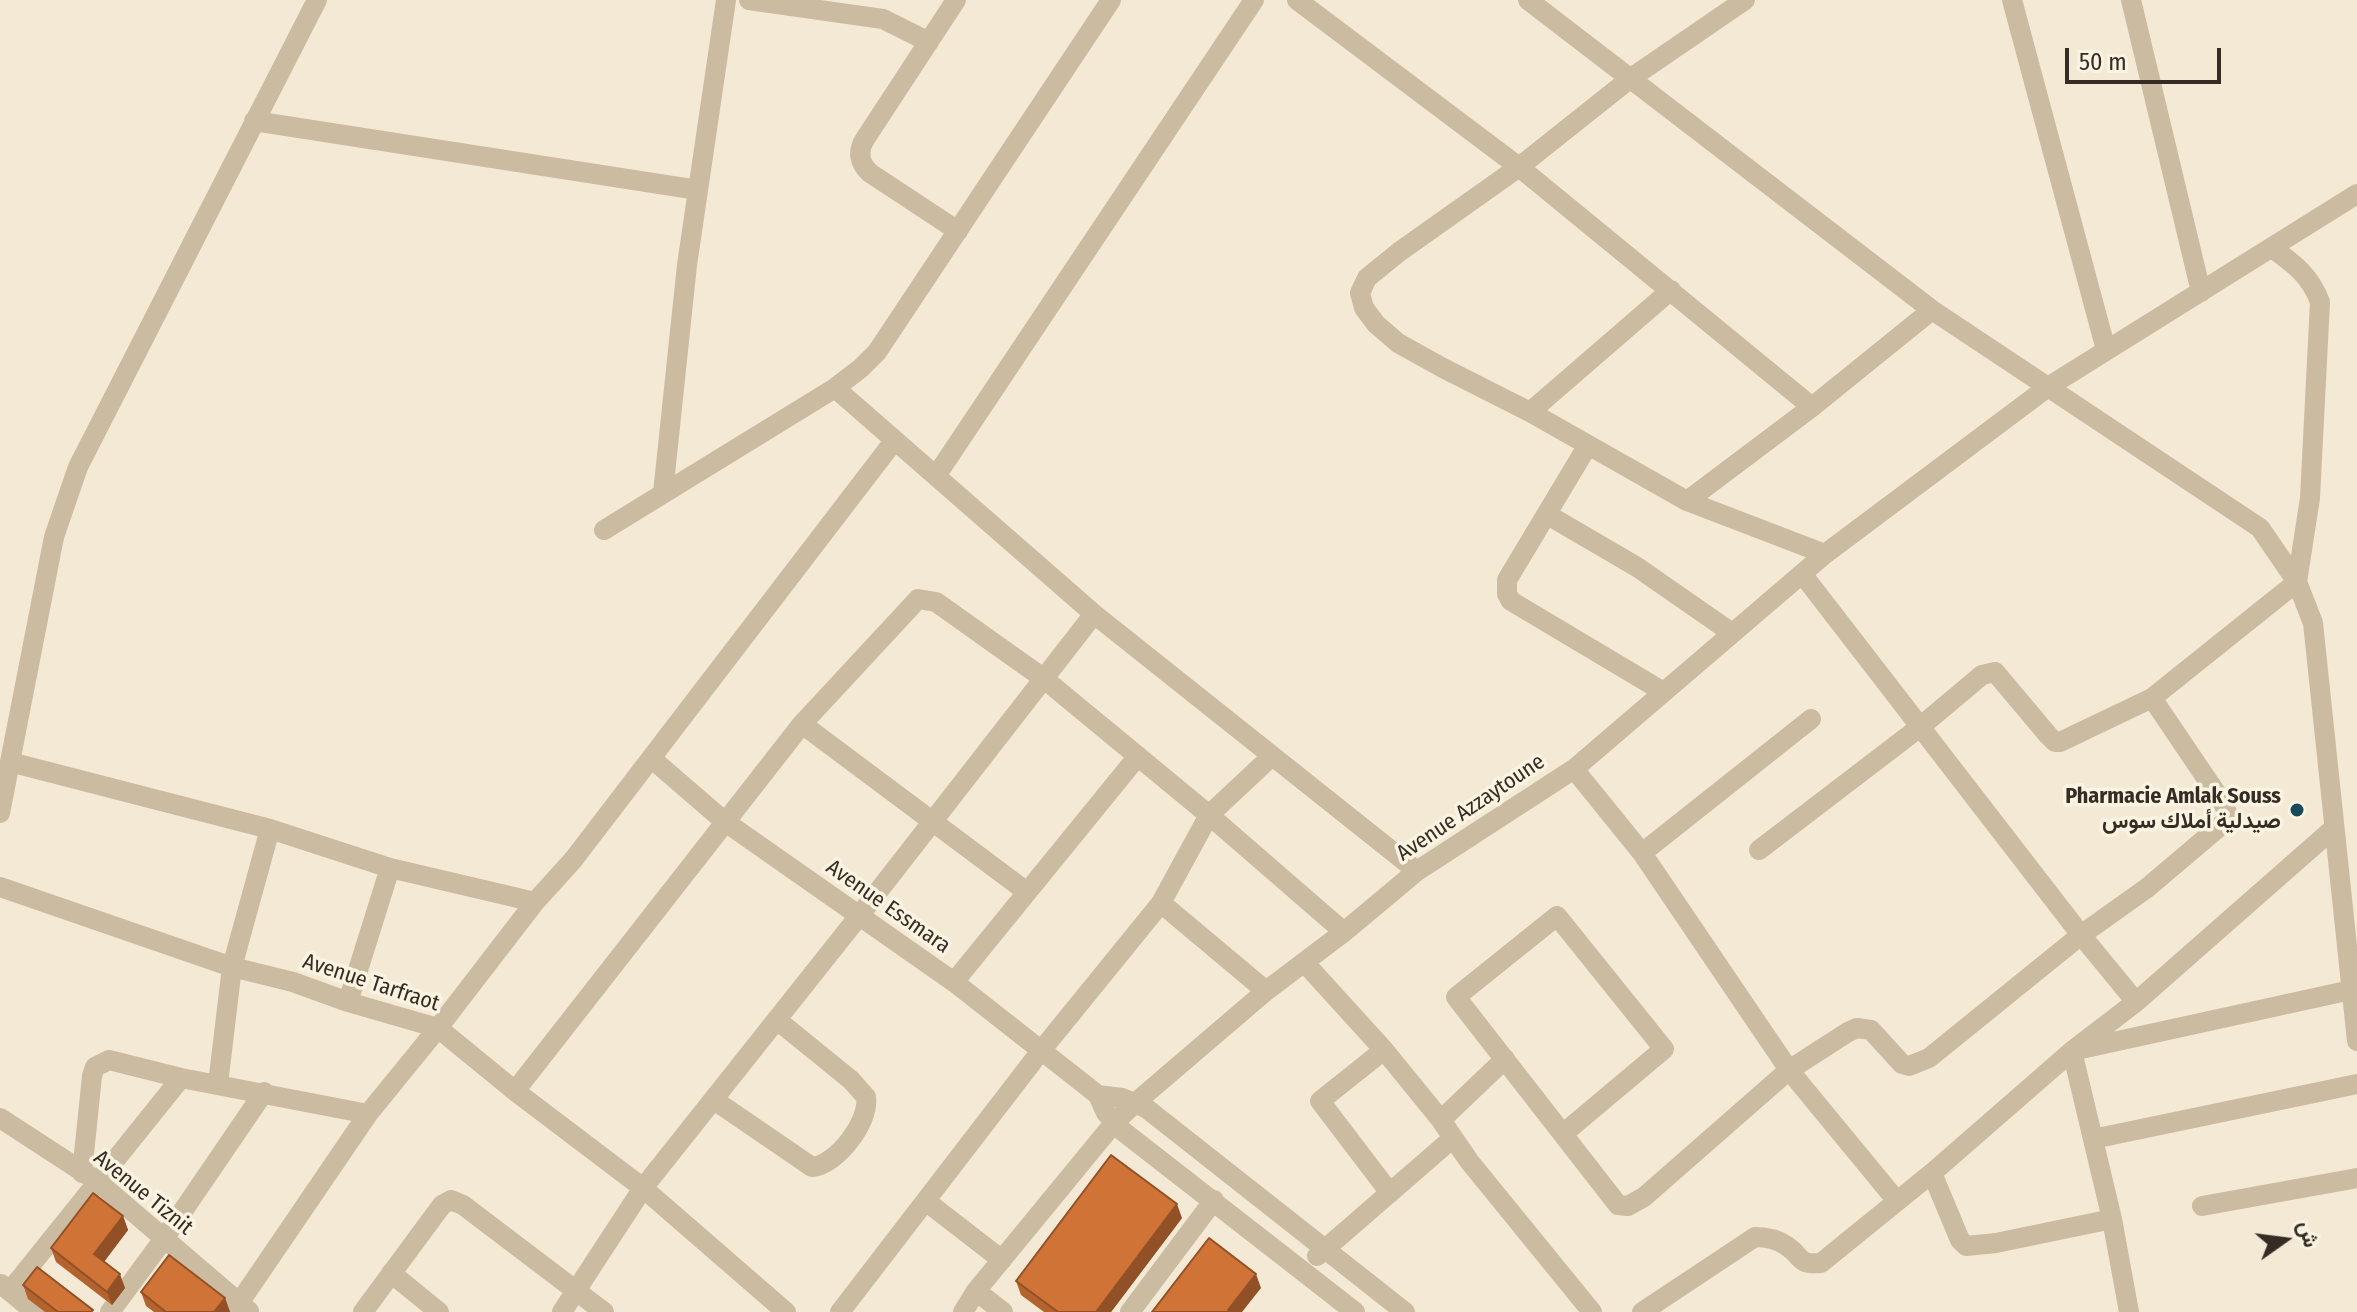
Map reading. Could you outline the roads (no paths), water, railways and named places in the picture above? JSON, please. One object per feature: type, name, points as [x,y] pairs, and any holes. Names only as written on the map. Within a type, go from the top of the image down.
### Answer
[{"type":"street","points":[[0,813],[54,537],[78,467],[317,0]]},
{"type":"street","points":[[663,493],[678,341],[726,0]]},
{"type":"street","points":[[749,0],[883,19],[929,42]]},
{"type":"street","points":[[956,0],[865,139],[860,155],[870,173],[958,231]]},
{"type":"street","points":[[604,530],[835,388],[861,368],[882,345],[1111,0]]},
{"type":"street","points":[[936,476],[1254,0]]},
{"type":"street","points":[[1297,0],[1519,167],[1812,407]]},
{"type":"street","points":[[1528,0],[1932,310],[2260,528],[2297,582],[2313,623],[2322,686],[2334,828],[2349,873],[2351,990],[2357,1041]]},
{"type":"street","points":[[1745,0],[1631,78],[1519,167],[1367,278],[1360,293],[1364,308],[1376,324],[1398,343],[1530,412],[1687,501],[1825,554]]},
{"type":"street","points":[[2012,0],[2106,350]]},
{"type":"street","points":[[2131,0],[2201,292]]},
{"type":"street","points":[[254,121],[698,190]]},
{"type":"street","name":"Avenue Azzaytoune","points":[[963,1312],[976,1291],[1114,1123],[1266,991],[1417,871],[1574,769],[1825,554],[2048,387],[2357,194]]},
{"type":"street","points":[[1759,850],[1988,672],[1995,672],[2055,742],[2066,740],[2152,698],[2297,582],[2310,498],[2320,302],[2314,284],[2302,269],[2272,248]]},
{"type":"street","points":[[1530,412],[1671,290]]},
{"type":"street","points":[[1687,501],[1812,407],[1932,310]]},
{"type":"street","points":[[835,388],[1094,614],[1417,871]]},
{"type":"street","points":[[241,1309],[368,1114],[535,902],[573,860],[894,441]]},
{"type":"street","points":[[1588,445],[1507,580],[1507,594],[1511,601],[1662,691]]},
{"type":"street","points":[[1548,515],[1637,567],[1732,633]]},
{"type":"street","points":[[1803,575],[2136,1002]]},
{"type":"street","points":[[515,1091],[802,724],[918,599],[936,602],[1043,678],[1344,932]]},
{"type":"street","points":[[562,1312],[643,1188],[1094,614]]},
{"type":"street","points":[[1564,1133],[1664,1049],[1557,916],[1456,997],[1618,1205],[1628,1206],[1644,1197],[1789,1070],[1848,1032],[1863,1028],[1871,1030],[1902,1064],[1919,1064],[2081,935],[2147,888],[2225,822],[2228,815],[2223,803],[2152,698]]},
{"type":"street","points":[[1642,853],[1811,719]]},
{"type":"street","points":[[802,724],[1027,892]]},
{"type":"street","points":[[954,982],[1138,756]]},
{"type":"street","points":[[840,1312],[1040,1052],[1161,903],[1209,815],[1272,756]]},
{"type":"street","name":"Avenue Essmara","points":[[651,758],[724,821],[954,982],[1098,1095],[1114,1123],[1355,1312]]},
{"type":"street","points":[[10,762],[270,829],[390,868],[535,902]]},
{"type":"street","points":[[1574,769],[1642,853],[1789,1070],[1896,1200]]},
{"type":"street","points":[[1642,1312],[1755,1237],[1768,1237],[1789,1247],[1801,1261],[1808,1264],[1821,1263],[1932,1173],[2072,1051],[2136,1002],[2334,828]]},
{"type":"street","points":[[218,1084],[232,967],[270,829]]},
{"type":"street","points":[[348,1002],[390,868]]},
{"type":"street","name":"Avenue Tarfraot","points":[[0,887],[232,967],[293,982],[348,1002],[438,1028],[643,1188],[786,1312]]},
{"type":"street","points":[[1161,903],[1266,991]]},
{"type":"street","points":[[1304,962],[1384,1050],[1441,1120],[1469,1161],[1592,1312]]},
{"type":"street","points":[[2072,1051],[2351,990]]},
{"type":"street","points":[[714,1100],[806,1165],[825,1165],[843,1147],[865,1115],[866,1097],[851,1080],[777,1020]]},
{"type":"street","points":[[1384,1050],[1320,1101],[1390,1193]]},
{"type":"street","points":[[2072,1051],[2112,1219],[2129,1312]]},
{"type":"street","points":[[1441,1120],[1505,1059]]},
{"type":"street","points":[[90,1177],[95,1067],[109,1060],[181,1078],[368,1114]]},
{"type":"street","points":[[35,1312],[5,1287],[90,1177],[181,1078]]},
{"type":"street","points":[[2093,1139],[2357,1084]]},
{"type":"street","points":[[110,1312],[264,1092]]},
{"type":"street","name":"Avenue Essmara","points":[[1098,1095],[1135,1103],[1157,1116],[1405,1312]]},
{"type":"street","name":"Avenue Tiznit","points":[[0,1118],[90,1177],[241,1309]]},
{"type":"street","points":[[1301,1270],[1453,1138]]},
{"type":"street","points":[[1932,1173],[1960,1240],[1966,1246],[1996,1243],[2112,1219]]},
{"type":"street","points":[[2202,1206],[2357,1178]]},
{"type":"street","points":[[363,1312],[442,1205],[451,1200],[463,1205],[604,1312]]},
{"type":"street","points":[[1130,1312],[1214,1200]]},
{"type":"street","points":[[927,1202],[1002,1260]]},
{"type":"street","points":[[391,1273],[439,1312]]},
{"type":"street","points":[[976,1291],[1003,1312]]},
{"type":"place","name":"Pharmacie Amlak Souss صيدلية أملاك سوس","points":[[2297,810]]}]
